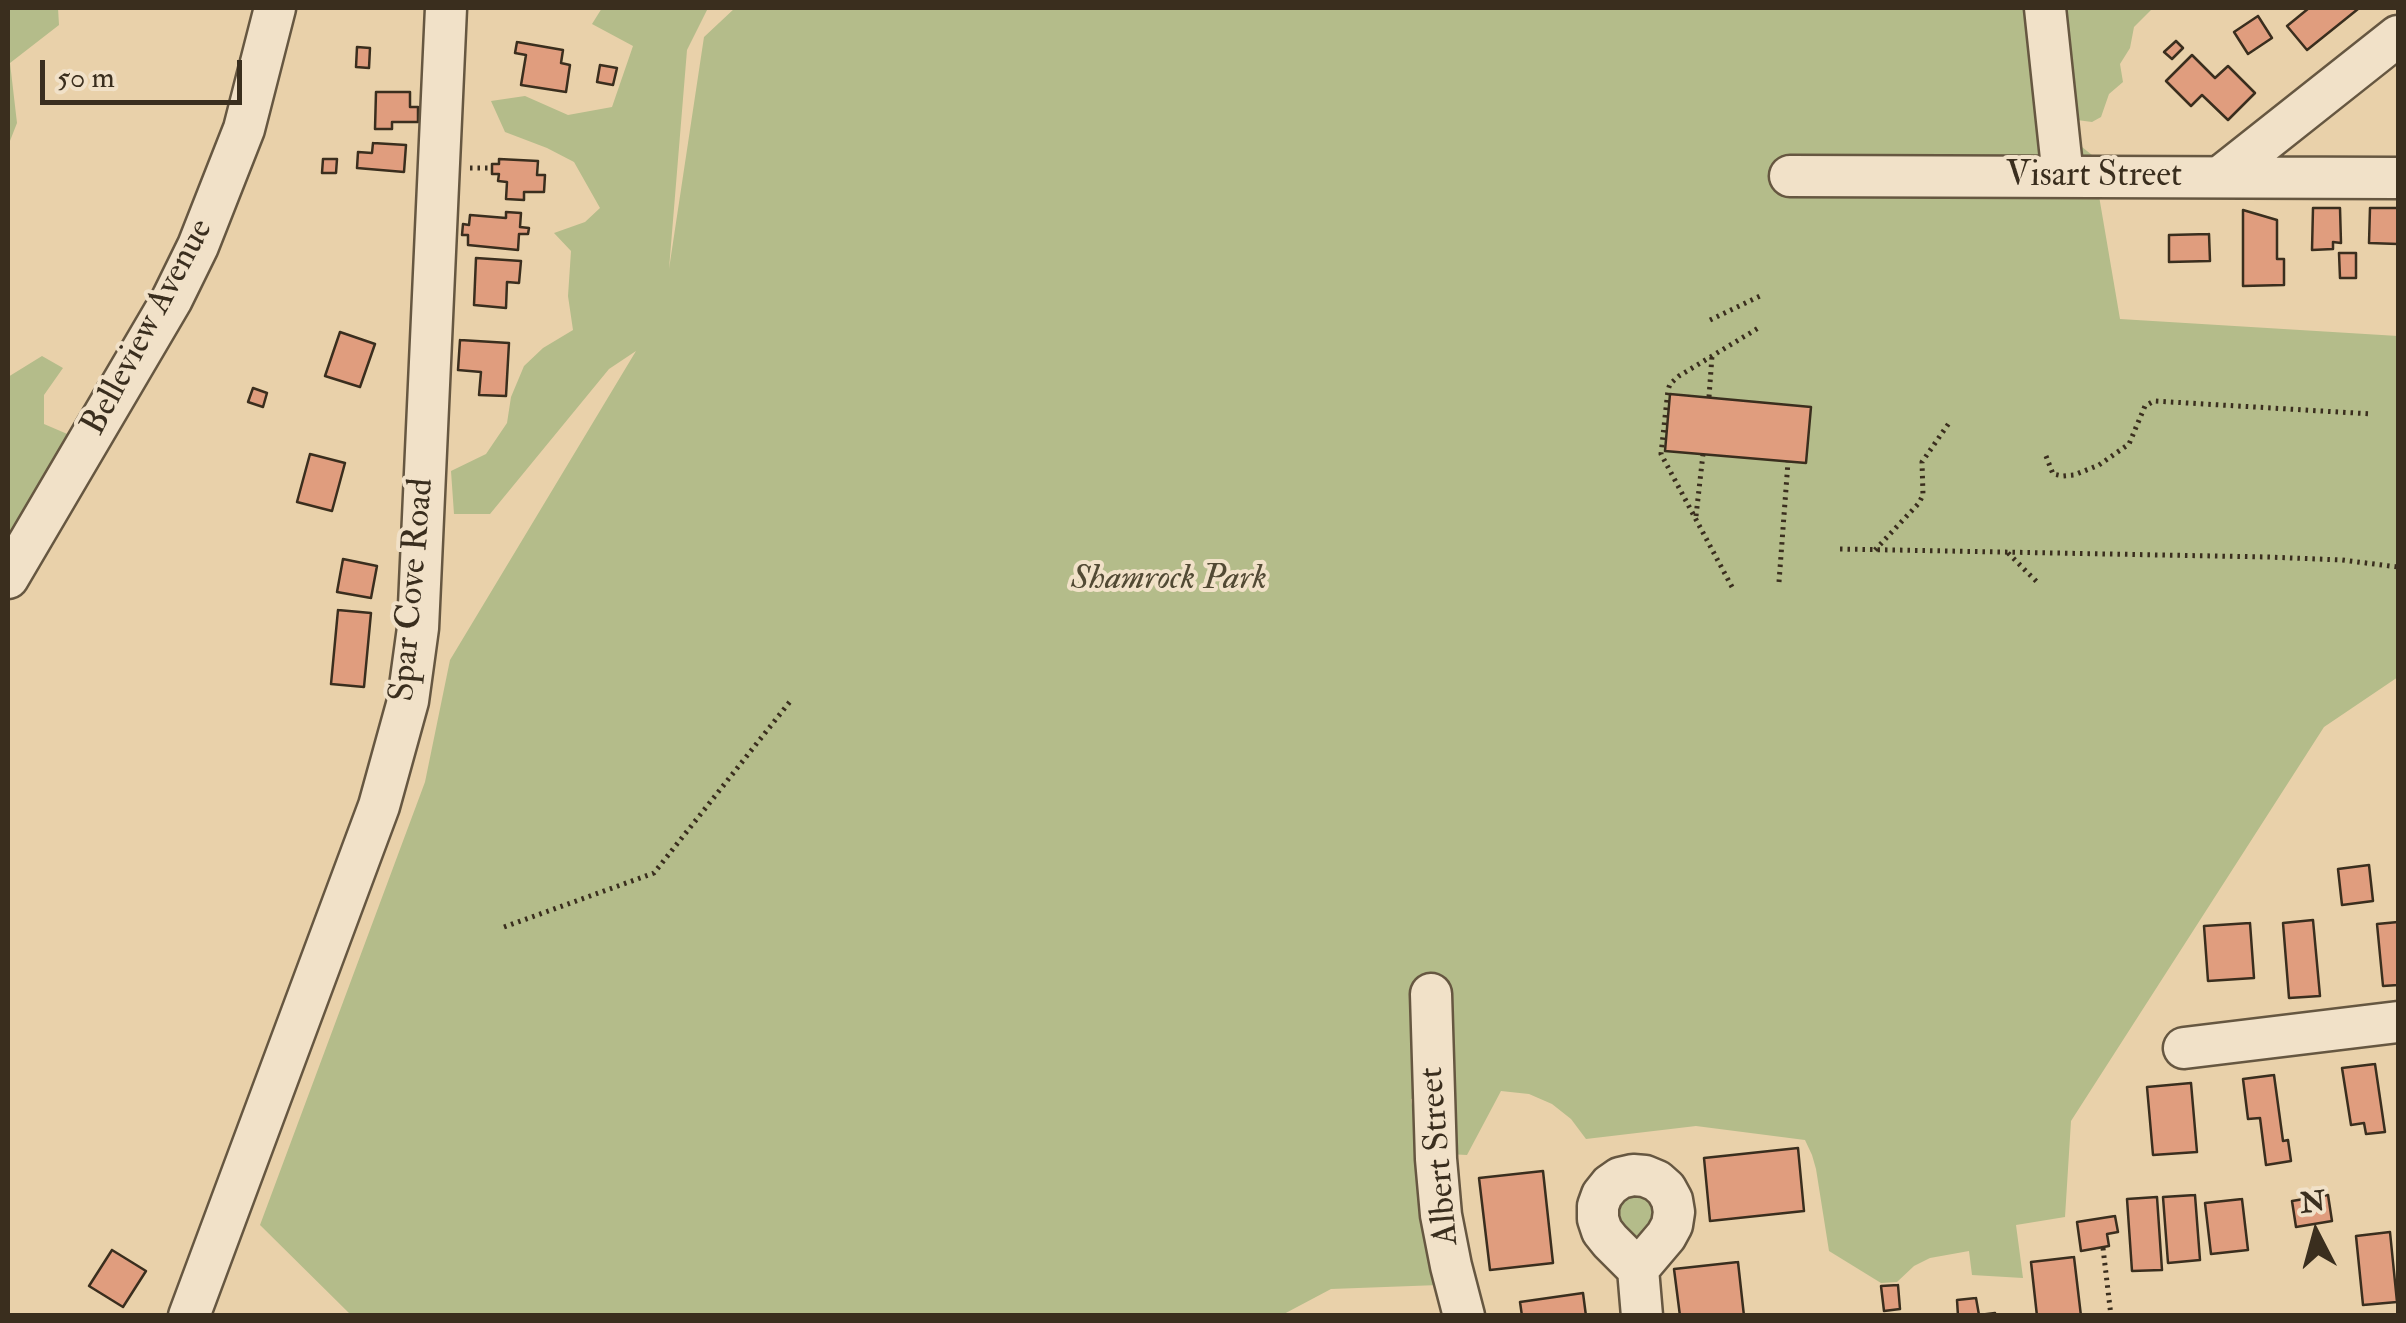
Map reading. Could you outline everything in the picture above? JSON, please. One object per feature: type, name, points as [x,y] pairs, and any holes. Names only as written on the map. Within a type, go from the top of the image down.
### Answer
[{"type":"street","name":"Belleview Avenue","points":[[8,578],[172,299],[198,246],[244,130],[275,8]]},
{"type":"street","name":"Spar Cove Road","points":[[189,1316],[379,806],[408,701],[418,628],[446,8]]},
{"type":"street","points":[[2045,8],[2063,176]]},
{"type":"street","points":[[2220,177],[2398,36]]},
{"type":"street","name":"Visart Street","points":[[1790,176],[2398,178]]},
{"type":"street","name":"Albert Street","points":[[1432,994],[1436,1158],[1444,1232],[1464,1316]]},
{"type":"street","points":[[2184,1048],[2398,1022]]},
{"type":"street","points":[[1638,1269],[1642,1316]]},
{"type":"path","points":[[1710,320],[1762,295]]},
{"type":"path","points":[[1732,587],[1661,454],[1670,384],[1760,327]]},
{"type":"path","points":[[1709,398],[1712,356]]},
{"type":"path","points":[[2046,456],[2053,474],[2063,476],[2099,465],[2129,444],[2145,406],[2154,401],[2372,414]]},
{"type":"path","points":[[1875,550],[1918,504],[1923,495],[1922,462],[1949,422]]},
{"type":"path","points":[[1696,519],[1703,454]]},
{"type":"path","points":[[1779,582],[1788,462]]},
{"type":"path","points":[[1840,549],[2342,560],[2398,567]]},
{"type":"path","points":[[2007,552],[2038,582]]},
{"type":"path","points":[[504,928],[654,873],[792,699]]},
{"type":"path","points":[[2103,1248],[2111,1316]]},
{"type":"green space","points":[[8,8],[58,8],[59,25],[10,63],[17,123],[8,146]]},
{"type":"green space","name":"Shamrock Park","points":[[602,8],[708,8],[687,50],[669,269],[704,37],[735,8],[2153,8],[2134,27],[2130,48],[2120,64],[2123,82],[2109,94],[2101,117],[2092,122],[2077,120],[2082,147],[2092,155],[2120,319],[2398,336],[2398,677],[2324,727],[2071,1121],[2065,1217],[2016,1225],[2023,1278],[1972,1275],[1969,1251],[1930,1258],[1897,1282],[1881,1283],[1829,1251],[1816,1169],[1805,1140],[1696,1126],[1586,1139],[1571,1119],[1552,1104],[1529,1094],[1501,1091],[1467,1155],[1448,1154],[1445,1094],[1411,1099],[1439,1285],[1331,1289],[1282,1315],[351,1315],[260,1225],[425,782],[450,660],[636,351],[609,369],[490,514],[454,514],[451,471],[486,454],[507,423],[511,397],[524,366],[543,348],[573,330],[568,296],[571,251],[554,233],[585,222],[600,208],[574,162],[505,132],[491,101],[525,96],[568,115],[612,107],[633,46],[592,24]]},
{"type":"green space","points":[[42,356],[63,368],[44,395],[44,424],[72,436],[8,537],[8,377]]},
{"type":"green space","points":[[1640,1190],[1659,1209],[1647,1233],[1628,1235],[1620,1229],[1616,1203]]},
{"type":"building","points":[[2309,8],[2358,9],[2307,50],[2287,26]]},
{"type":"building","points":[[2258,16],[2272,38],[2248,54],[2234,32]]},
{"type":"building","points":[[2176,41],[2183,48],[2172,59],[2164,52]]},
{"type":"building","points":[[517,42],[563,50],[561,63],[570,65],[566,92],[521,85],[526,55],[515,53]]},
{"type":"building","points":[[357,47],[370,48],[369,68],[356,67]]},
{"type":"building","points":[[2192,55],[2215,78],[2228,66],[2255,93],[2228,120],[2202,95],[2191,106],[2166,81]]},
{"type":"building","points":[[600,65],[617,68],[613,85],[597,82]]},
{"type":"building","points":[[376,92],[410,92],[410,107],[418,107],[418,122],[392,122],[392,129],[375,129]]},
{"type":"building","points":[[373,143],[406,145],[404,172],[357,168],[358,152],[372,153]]},
{"type":"building","points":[[323,159],[337,159],[336,173],[322,173]]},
{"type":"building","points":[[499,159],[538,161],[537,175],[545,175],[544,192],[524,192],[524,200],[506,199],[507,182],[498,181],[499,174],[492,174],[492,164],[499,164]]},
{"type":"building","points":[[2313,208],[2340,208],[2341,243],[2333,242],[2333,249],[2312,250]]},
{"type":"building","points":[[2370,208],[2398,208],[2398,244],[2369,243]]},
{"type":"building","points":[[2243,210],[2277,220],[2277,259],[2284,259],[2284,285],[2243,286]]},
{"type":"building","points":[[506,212],[521,213],[520,227],[529,228],[528,234],[519,234],[518,250],[468,245],[468,235],[462,235],[463,224],[469,225],[470,215],[506,218]]},
{"type":"building","points":[[2209,234],[2210,261],[2169,262],[2169,235]]},
{"type":"building","points":[[2339,253],[2356,253],[2356,278],[2340,278]]},
{"type":"building","points":[[476,258],[521,261],[519,283],[507,282],[506,308],[474,305]]},
{"type":"building","points":[[340,332],[375,344],[360,387],[325,376]]},
{"type":"building","points":[[460,340],[509,343],[506,396],[479,395],[481,372],[458,370]]},
{"type":"building","points":[[253,388],[267,393],[263,407],[248,402]]},
{"type":"building","points":[[1670,394],[1811,407],[1806,463],[1665,451]]},
{"type":"building","points":[[310,454],[345,463],[332,511],[297,502]]},
{"type":"building","points":[[343,559],[377,566],[371,598],[337,592]]},
{"type":"building","points":[[338,610],[371,613],[364,687],[331,684]]},
{"type":"building","points":[[2369,865],[2373,901],[2342,905],[2338,869]]},
{"type":"building","points":[[2313,920],[2320,996],[2289,998],[2283,923]]},
{"type":"building","points":[[2398,922],[2398,985],[2383,986],[2377,924]]},
{"type":"building","points":[[2250,923],[2254,978],[2208,981],[2204,926]]},
{"type":"building","points":[[2375,1064],[2385,1132],[2366,1134],[2364,1123],[2351,1125],[2342,1068]]},
{"type":"building","points":[[2274,1075],[2283,1141],[2288,1140],[2291,1161],[2266,1165],[2260,1118],[2248,1119],[2243,1079]]},
{"type":"building","points":[[2191,1083],[2197,1152],[2153,1155],[2147,1087]]},
{"type":"building","points":[[1798,1148],[1804,1211],[1710,1221],[1704,1158]]},
{"type":"building","points":[[1543,1171],[1553,1263],[1490,1270],[1479,1178]]},
{"type":"building","points":[[2195,1195],[2200,1260],[2168,1263],[2163,1197]]},
{"type":"building","points":[[2328,1195],[2332,1221],[2296,1227],[2292,1201]]},
{"type":"building","points":[[2157,1197],[2162,1270],[2132,1271],[2127,1199]]},
{"type":"building","points":[[2242,1199],[2248,1250],[2211,1254],[2205,1203]]},
{"type":"building","points":[[2115,1216],[2118,1232],[2107,1234],[2109,1246],[2081,1251],[2077,1222]]},
{"type":"building","points":[[2390,1232],[2397,1302],[2363,1305],[2356,1236]]},
{"type":"building","points":[[112,1250],[146,1271],[123,1307],[89,1286]]},
{"type":"building","points":[[2074,1257],[2081,1316],[2037,1316],[2031,1262]]},
{"type":"building","points":[[1738,1262],[1744,1316],[1680,1316],[1674,1269]]},
{"type":"building","points":[[1898,1285],[1900,1309],[1884,1311],[1881,1286]]},
{"type":"building","points":[[1583,1293],[1586,1316],[1522,1316],[1520,1302]]},
{"type":"building","points":[[1976,1298],[1979,1315],[1995,1316],[1958,1316],[1957,1300]]}]
